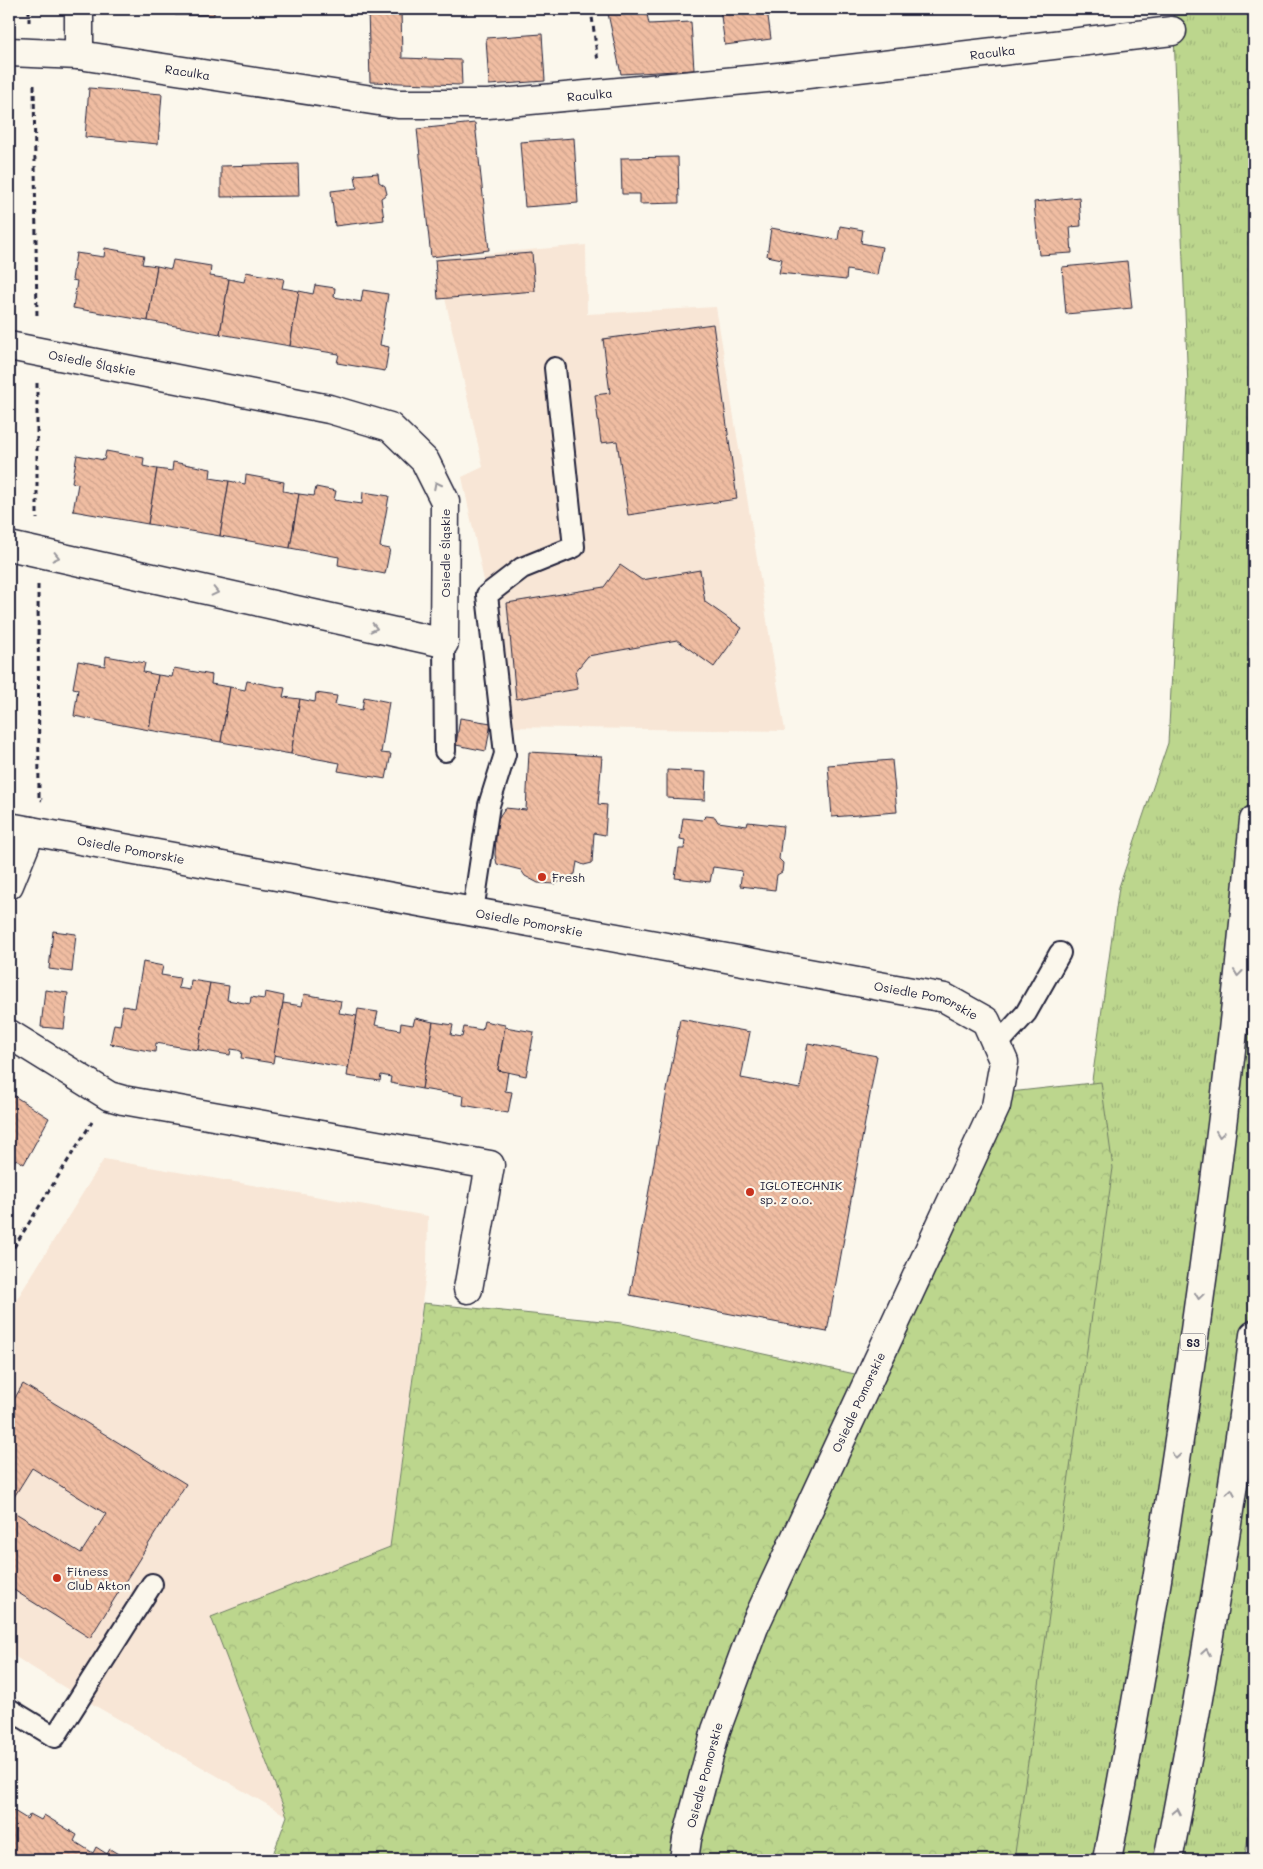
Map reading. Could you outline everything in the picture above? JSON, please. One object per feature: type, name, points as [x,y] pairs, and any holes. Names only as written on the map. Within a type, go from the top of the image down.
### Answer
[{"type":"main road","points":[[79,9],[79,55]]},
{"type":"main road","name":"Raculka","points":[[9,52],[79,55],[398,104],[488,104],[602,95],[799,75],[1172,31]]},
{"type":"main road","name":"Osiedle Śląskie","points":[[9,346],[329,409],[390,427],[424,460],[445,501],[444,643]]},
{"type":"main road","points":[[9,546],[444,643]]},
{"type":"main road","name":"S3","points":[[1107,1860],[1133,1722],[1184,1404],[1226,1092],[1254,820]]},
{"type":"main road","name":"Osiedle Pomorskie","points":[[9,885],[20,829],[945,998],[986,1021],[1004,1062],[996,1106],[754,1627],[716,1730],[687,1839],[684,1860]]},
{"type":"main road","points":[[9,1034],[108,1096],[490,1165],[468,1289]]},
{"type":"main road","points":[[1168,1860],[1193,1732],[1254,1335]]},
{"type":"lane","points":[[473,912],[489,805],[505,754],[488,595],[522,568],[574,547],[556,368]]},
{"type":"lane","points":[[444,643],[445,751]]},
{"type":"lane","points":[[997,1045],[1026,1013],[1060,953]]},
{"type":"lane","points":[[9,1709],[55,1737],[152,1584]]},
{"type":"path","points":[[591,9],[602,95]]},
{"type":"path","points":[[36,99],[37,552],[40,799],[65,808],[62,836]]},
{"type":"path","points":[[9,1255],[108,1096]]},
{"type":"shaded area","points":[[586,245],[587,314],[716,307],[785,731],[503,727],[487,595],[462,477],[483,467],[436,258]]},
{"type":"shaded area","points":[[104,1159],[428,1216],[427,1265],[390,1547],[211,1617],[287,1816],[80,1697],[9,1653],[9,1312]]},
{"type":"green space","points":[[1173,9],[1254,9],[1254,1806],[1244,1860],[996,1860],[1075,1202],[1119,887],[1168,743],[1188,387]]},
{"type":"green space","points":[[1101,1082],[1113,1168],[1014,1860],[271,1860],[287,1816],[211,1617],[390,1547],[423,1303],[622,1323],[873,1378],[1001,1093]]},
{"type":"building","points":[[176,9],[214,9],[214,15],[175,15]]},
{"type":"building","points":[[368,9],[401,9],[402,58],[461,60],[462,85],[370,82]]},
{"type":"building","points":[[441,9],[476,9],[442,13]]},
{"type":"building","points":[[607,9],[646,9],[649,24],[691,22],[694,70],[621,74]]},
{"type":"building","points":[[720,9],[767,9],[771,39],[725,45]]},
{"type":"building","points":[[542,34],[545,81],[489,85],[486,38]]},
{"type":"building","points":[[89,88],[162,94],[158,144],[85,137]]},
{"type":"building","points":[[475,123],[489,250],[431,257],[417,129]]},
{"type":"building","points":[[574,138],[578,203],[525,207],[520,142]]},
{"type":"building","points":[[678,157],[679,203],[640,204],[640,194],[622,194],[621,158]]},
{"type":"building","points":[[298,164],[299,196],[221,197],[221,166]]},
{"type":"building","points":[[378,173],[379,182],[385,186],[387,194],[381,198],[384,220],[335,226],[331,191],[357,188],[355,175]]},
{"type":"building","points":[[1079,197],[1081,226],[1070,227],[1072,253],[1039,255],[1034,202]]},
{"type":"building","points":[[840,226],[863,230],[861,243],[882,247],[877,275],[847,270],[846,280],[779,273],[782,259],[767,256],[771,228],[838,240]]},
{"type":"building","points":[[105,248],[144,255],[142,264],[157,266],[148,321],[73,308],[77,281],[72,280],[76,253],[104,257]]},
{"type":"building","points":[[532,253],[535,291],[438,299],[435,260]]},
{"type":"building","points":[[173,260],[211,266],[210,276],[229,279],[220,334],[148,321],[157,266],[171,269]]},
{"type":"building","points":[[1127,261],[1132,308],[1066,314],[1062,267]]},
{"type":"building","points":[[246,272],[284,279],[282,288],[299,291],[290,346],[220,334],[229,279],[244,282]]},
{"type":"building","points":[[315,285],[335,288],[334,297],[361,302],[363,290],[388,294],[380,345],[389,347],[385,371],[337,363],[339,354],[290,346],[299,291],[313,294]]},
{"type":"building","points":[[713,324],[737,499],[628,515],[617,441],[601,443],[595,395],[610,393],[603,339]]},
{"type":"building","points":[[106,451],[144,458],[143,466],[157,469],[148,524],[73,511],[78,484],[72,482],[77,455],[104,460]]},
{"type":"building","points":[[173,462],[211,469],[210,478],[229,481],[220,536],[148,524],[157,469],[172,471]]},
{"type":"building","points":[[246,475],[284,482],[283,491],[299,494],[290,548],[220,536],[229,481],[245,484]]},
{"type":"building","points":[[316,487],[336,491],[334,500],[362,504],[363,492],[389,496],[380,547],[390,549],[385,574],[338,565],[339,557],[290,548],[299,494],[314,496]]},
{"type":"building","points":[[620,565],[642,580],[700,570],[705,602],[742,628],[714,667],[677,640],[588,656],[575,672],[578,689],[516,699],[507,603],[604,587]]},
{"type":"building","points":[[106,656],[145,663],[143,672],[158,675],[149,730],[74,716],[78,689],[73,688],[78,661],[105,666]]},
{"type":"building","points":[[174,668],[212,675],[211,684],[230,687],[221,742],[149,730],[158,675],[172,677]]},
{"type":"building","points":[[247,681],[285,688],[283,697],[300,699],[291,754],[221,742],[230,687],[245,690]]},
{"type":"building","points":[[316,693],[337,696],[335,705],[362,710],[364,697],[389,702],[381,753],[391,754],[386,779],[338,771],[340,763],[291,754],[300,699],[315,702]]},
{"type":"building","points":[[460,718],[491,723],[486,751],[456,745]]},
{"type":"building","points":[[529,752],[602,756],[598,804],[607,805],[605,835],[594,833],[592,863],[584,865],[577,862],[575,874],[555,884],[538,883],[525,876],[521,870],[497,864],[495,855],[497,820],[505,808],[526,810]]},
{"type":"building","points":[[892,760],[897,812],[832,817],[828,765]]},
{"type":"building","points":[[667,770],[706,772],[705,800],[667,798]]},
{"type":"building","points":[[706,816],[715,817],[718,822],[747,826],[748,822],[783,826],[779,859],[783,863],[782,872],[777,875],[775,890],[740,886],[742,871],[713,867],[710,882],[675,878],[679,849],[684,849],[685,840],[680,839],[683,818],[702,820]]},
{"type":"building","points":[[53,931],[76,934],[72,972],[49,969]]},
{"type":"building","points":[[143,962],[163,966],[161,975],[180,978],[178,988],[190,990],[191,980],[210,983],[198,1050],[156,1043],[155,1052],[110,1044],[114,1024],[120,1025],[123,1006],[135,1008]]},
{"type":"building","points":[[210,983],[229,986],[227,1000],[250,1004],[251,997],[264,999],[265,992],[284,996],[273,1063],[241,1058],[242,1052],[238,1050],[231,1049],[230,1055],[198,1050]]},
{"type":"building","points":[[45,990],[68,993],[64,1029],[41,1027]]},
{"type":"building","points":[[304,994],[341,1001],[339,1013],[357,1016],[348,1068],[274,1055],[283,1003],[302,1006]]},
{"type":"building","points":[[358,1009],[378,1012],[375,1025],[400,1030],[401,1023],[413,1025],[415,1018],[433,1022],[422,1089],[390,1083],[391,1077],[381,1075],[380,1081],[347,1076]]},
{"type":"building","name":"IGLOTECHNIK sp. z o.o.","points":[[680,1019],[750,1032],[741,1078],[800,1089],[808,1043],[877,1056],[827,1332],[630,1295]]},
{"type":"building","points":[[484,1021],[505,1025],[498,1070],[508,1072],[505,1091],[512,1092],[508,1113],[463,1105],[464,1096],[422,1089],[433,1022],[453,1025],[451,1035],[462,1037],[464,1027],[482,1030]]},
{"type":"building","points":[[505,1027],[534,1032],[526,1076],[498,1070]]},
{"type":"building","points":[[11,1094],[49,1118],[24,1164],[16,1159],[9,1171],[9,1098]]},
{"type":"building","points":[[23,1384],[186,1484],[90,1638],[9,1587],[9,1509],[81,1553],[106,1514],[32,1468],[9,1505],[9,1408]]},
{"type":"building","points":[[9,1808],[27,1819],[30,1814],[41,1820],[44,1815],[77,1835],[74,1841],[93,1853],[96,1847],[107,1854],[110,1849],[128,1860],[9,1860]]},
{"type":"place","name":"Fresh","points":[[542,877]]},
{"type":"place","name":"IGLOTECHNIK sp. z o.o.","points":[[750,1192]]},
{"type":"place","name":"Fitness Club Akton","points":[[57,1578]]}]
